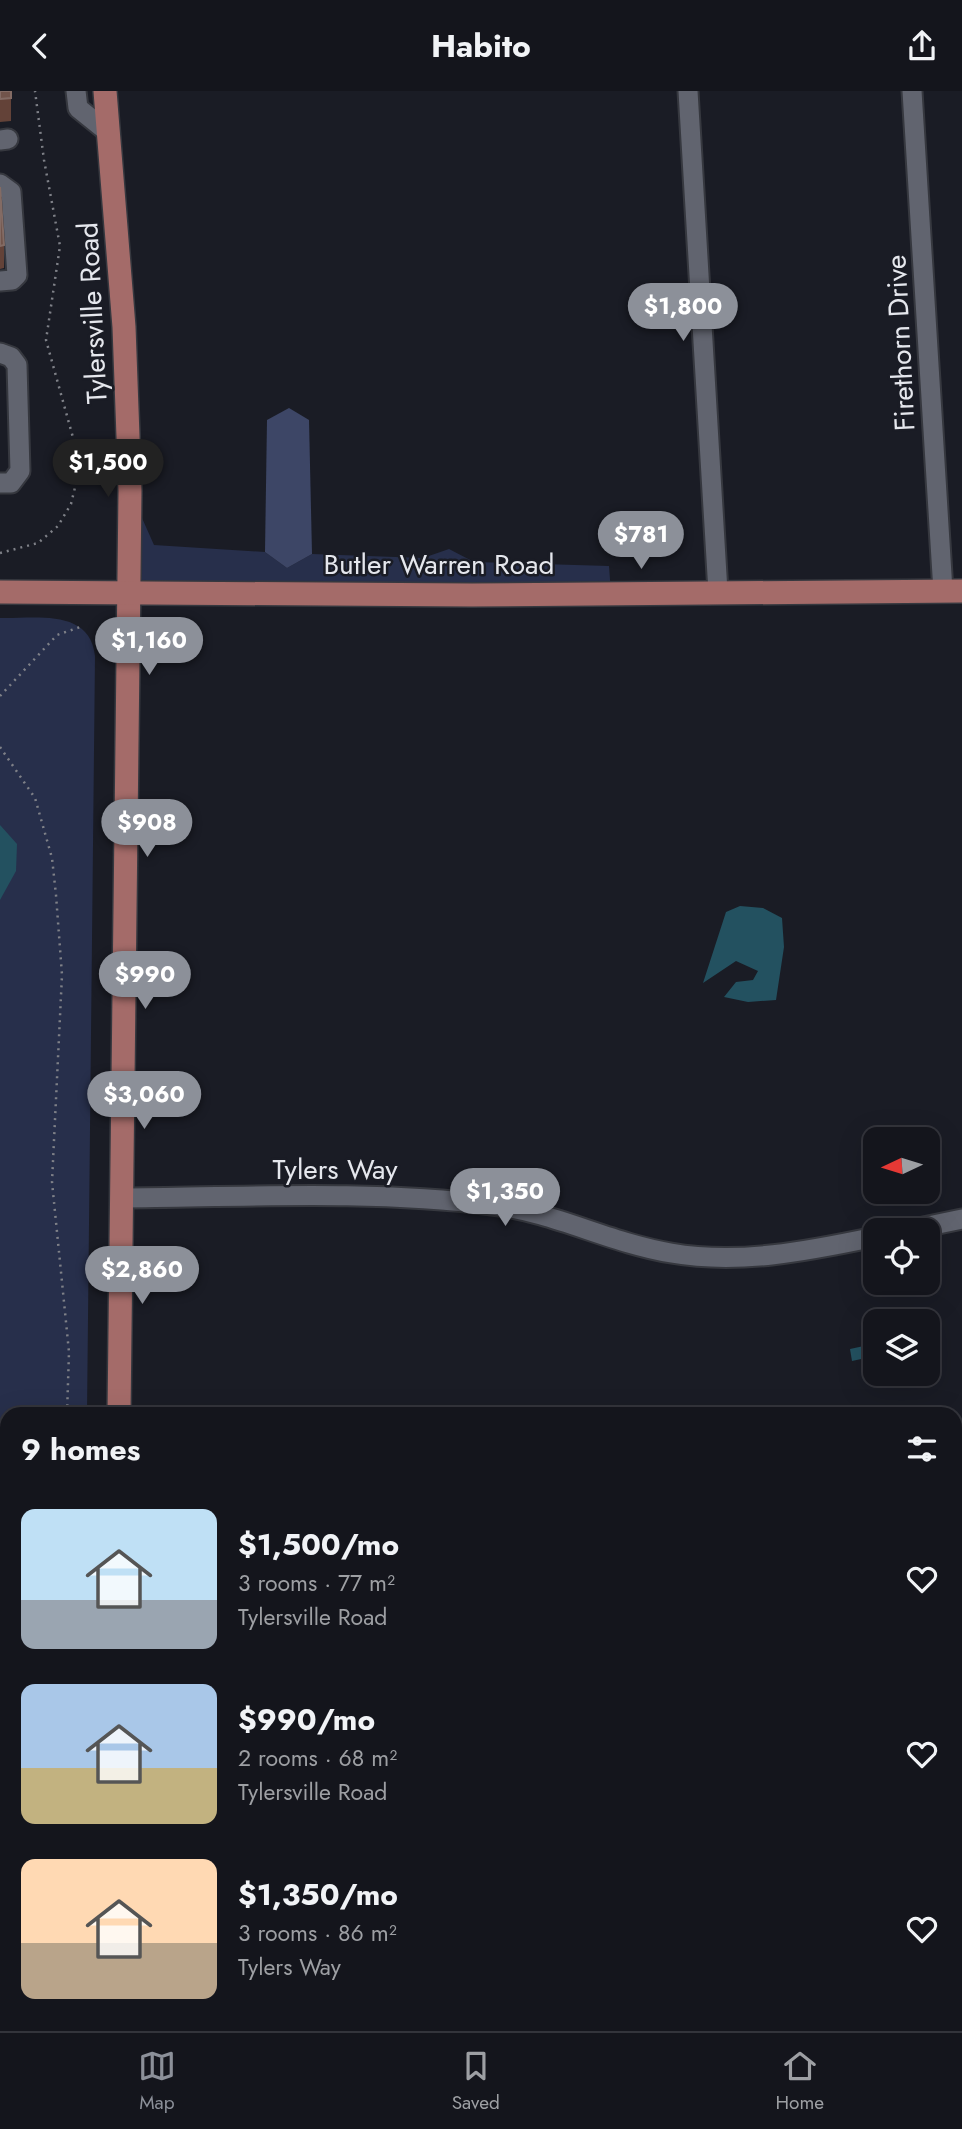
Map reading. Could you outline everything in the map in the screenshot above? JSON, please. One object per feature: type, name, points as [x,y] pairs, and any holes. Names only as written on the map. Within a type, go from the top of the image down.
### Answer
[{"type":"main road","name":"Tylersville Road","points":[[105,91],[127,404],[129,593],[119,1407]]},
{"type":"main road","name":"Butler Warren Road","points":[[0,592],[952,591]]},
{"type":"street","points":[[76,91],[78,109],[109,133]]},
{"type":"street","points":[[688,91],[718,592]]},
{"type":"street","name":"Firethorn Drive","points":[[912,91],[952,591]]},
{"type":"street","points":[[0,184],[10,192],[17,275],[12,280],[0,281]]},
{"type":"street","points":[[0,353],[11,358],[17,365],[20,471],[11,483],[0,483]]},
{"type":"street","name":"Tylers Way","points":[[122,1198],[430,1198],[496,1205],[669,1253],[715,1259],[815,1250],[863,1240]]},
{"type":"street","points":[[940,1224],[962,1219]]},
{"type":"path","points":[[0,553],[38,543],[58,526],[71,504],[78,475],[77,452],[46,339],[60,246],[44,160],[36,91]]},
{"type":"path","points":[[0,697],[57,635],[83,625]]},
{"type":"path","points":[[157,630],[172,625]]},
{"type":"path","points":[[0,747],[35,798],[52,858],[56,895],[62,975],[52,1182],[68,1340],[67,1407]]},
{"type":"shaded area","points":[[289,408],[309,420],[312,554],[287,568],[265,552],[267,420]]},
{"type":"shaded area","points":[[130,491],[154,545],[265,552],[287,568],[312,554],[423,558],[449,549],[474,562],[609,566],[611,593],[129,593]]},
{"type":"shaded area","points":[[0,618],[44,618],[72,623],[83,630],[91,641],[95,656],[87,1407],[0,1407]]},
{"type":"shaded area","points":[[0,825],[17,844],[16,871],[0,900]]},
{"type":"shaded area","points":[[740,906],[763,908],[782,918],[784,947],[776,1000],[748,1002],[724,997],[736,982],[753,980],[758,971],[736,961],[703,983],[726,912]]},
{"type":"shaded area","points":[[863,1346],[863,1359],[852,1361],[850,1349]]},
{"type":"building","points":[[0,91],[11,91],[11,98],[0,99]]},
{"type":"building","points":[[0,187],[4,245],[0,246]]}]
